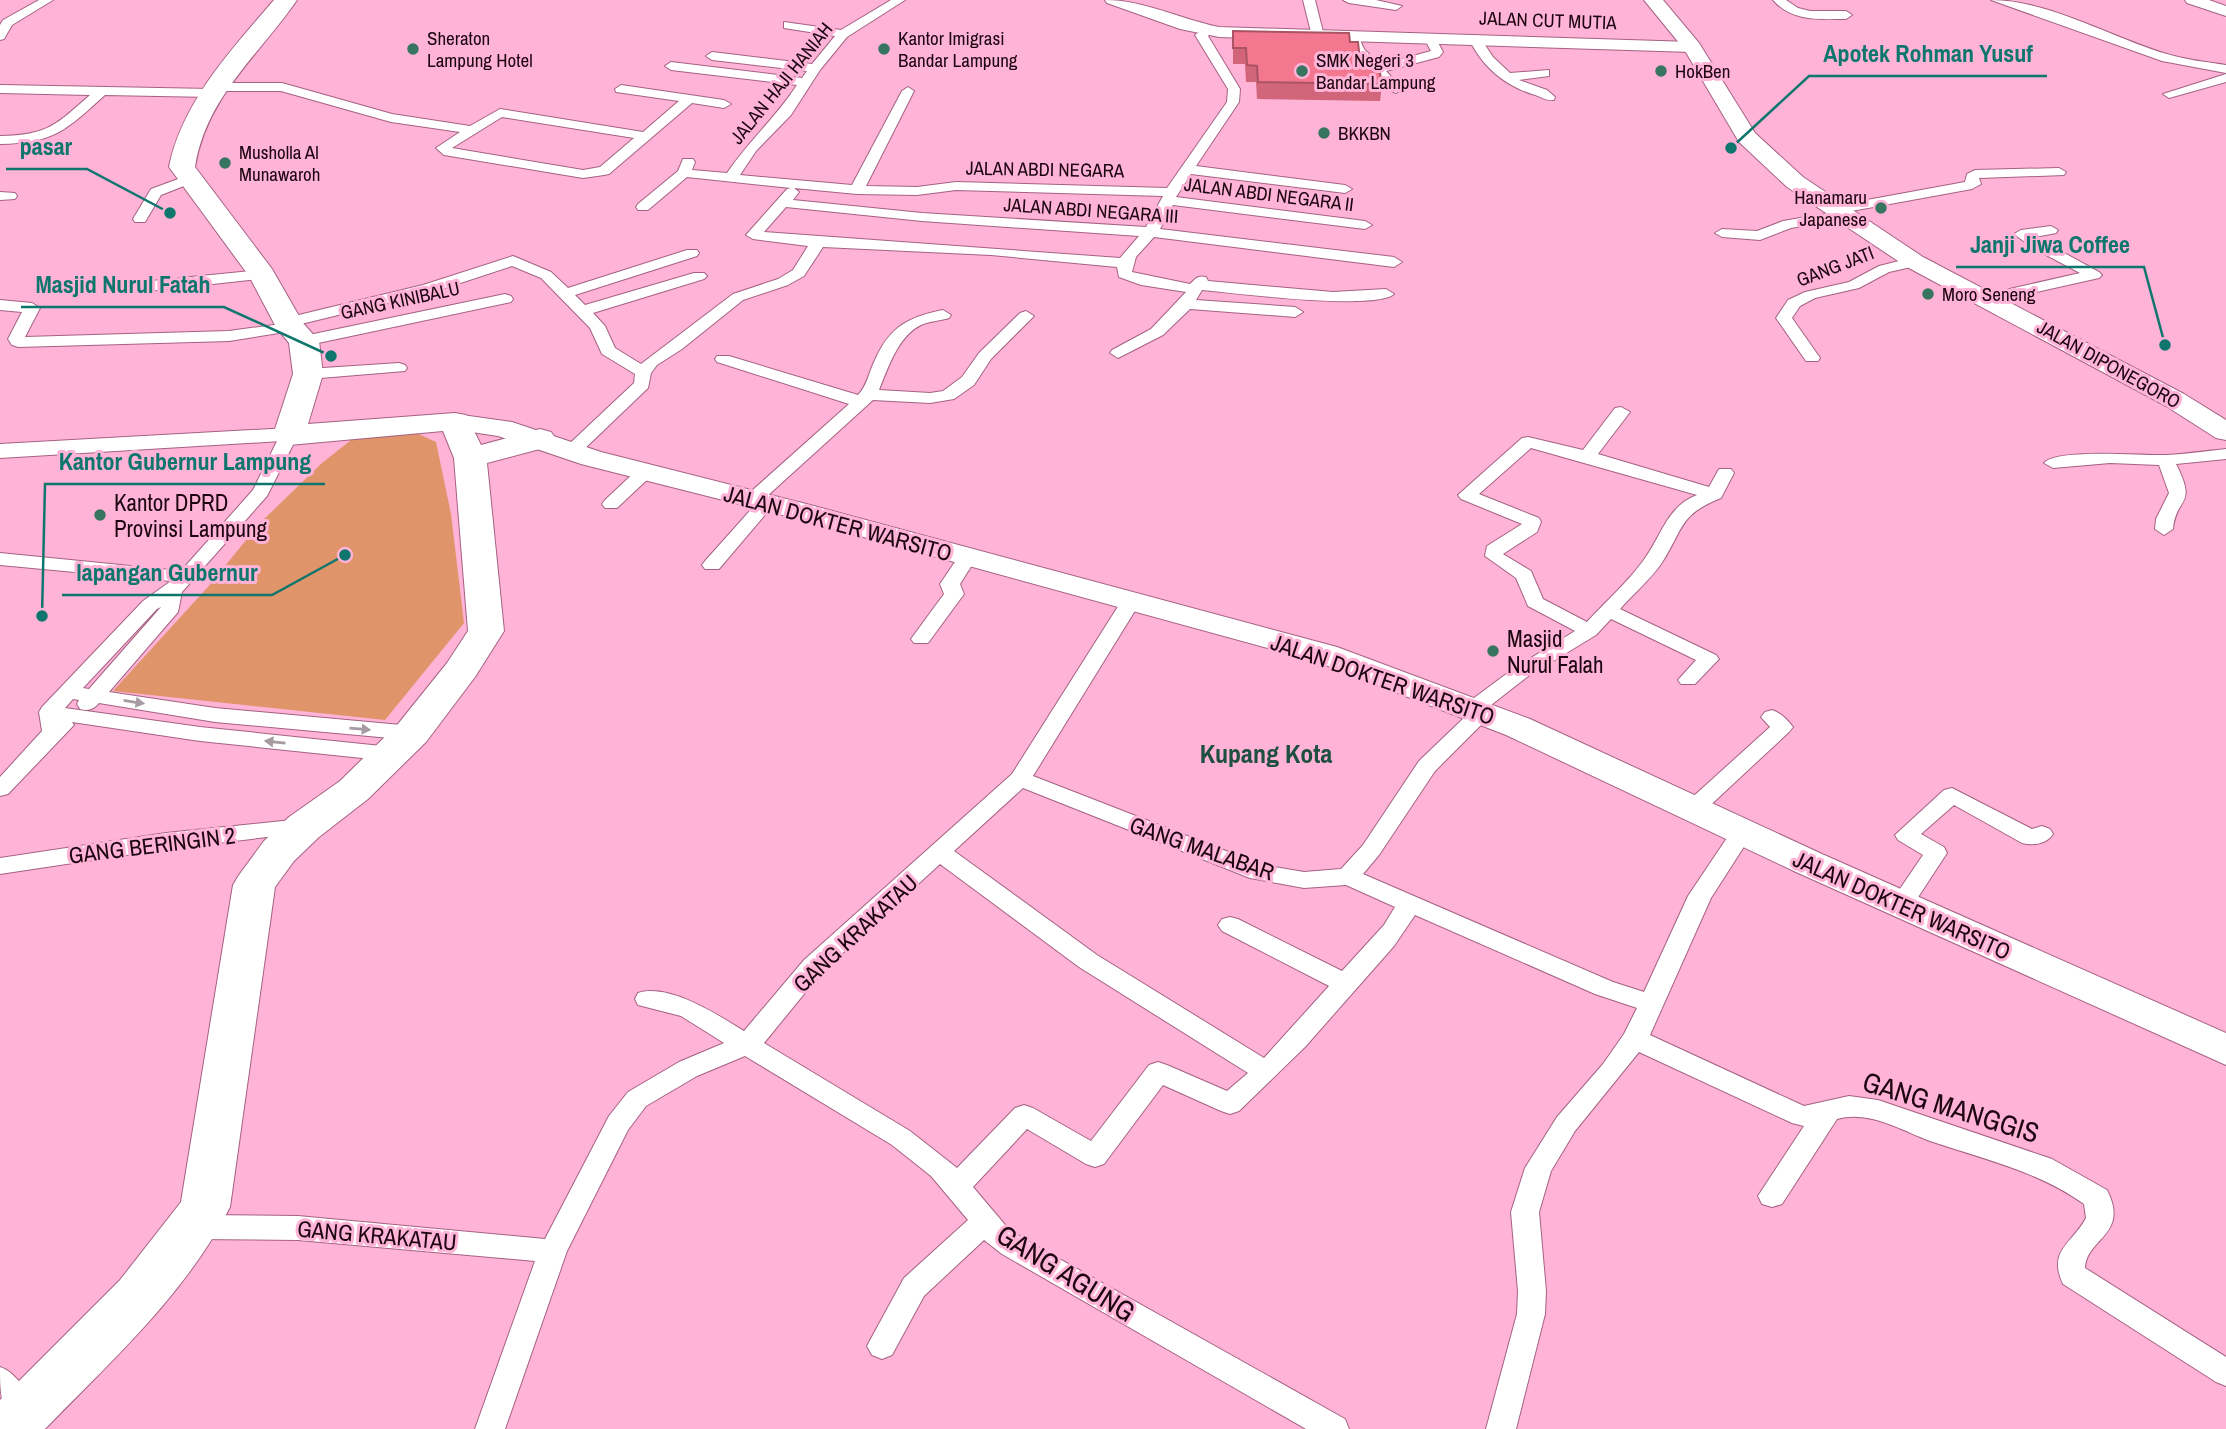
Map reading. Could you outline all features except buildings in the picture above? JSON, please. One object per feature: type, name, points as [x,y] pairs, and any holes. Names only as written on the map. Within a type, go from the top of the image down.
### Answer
[{"type":"highway","points":[[10,1408],[114,1325],[193,1227],[205,1207],[254,885],[279,851],[304,827],[354,790],[402,744],[462,669],[486,631],[463,440],[434,422],[289,435],[308,374],[295,330],[262,275],[182,167],[184,154],[215,90],[286,0]]},
{"type":"main road","name":"JALAN CUT MUTIA","points":[[1113,0],[1206,31],[1692,47]]},
{"type":"main road","name":"JALAN DIPONEGORO","points":[[1653,0],[1692,47],[1747,137],[1794,182],[1915,262],[2175,400],[2226,432]]},
{"type":"main road","points":[[2193,0],[2223,8]]},
{"type":"main road","name":"JALAN DOKTER WARSITO","points":[[463,440],[502,428],[645,472],[1326,654],[1518,727],[1901,905],[2226,1050]]},
{"type":"main road","points":[[0,451],[289,435]]},
{"type":"street","points":[[0,36],[7,23],[47,0]]},
{"type":"street","name":"JALAN HAJI HANIAH","points":[[732,176],[751,148],[786,112],[815,68],[843,34],[899,0]]},
{"type":"street","points":[[1309,0],[1318,36]]},
{"type":"street","points":[[1349,0],[1395,6]]},
{"type":"street","points":[[1779,0],[1785,7],[1801,15],[1846,15]]},
{"type":"street","points":[[1997,0],[2155,54],[2226,69]]},
{"type":"street","points":[[788,24],[843,34]]},
{"type":"street","points":[[1206,31],[1201,35],[1234,89],[1233,102],[1187,169],[1151,232],[1129,254],[1124,274],[1295,312]]},
{"type":"street","points":[[1353,36],[1358,50],[1396,89]]},
{"type":"street","points":[[1375,70],[1435,54],[1437,52],[1430,37]]},
{"type":"street","points":[[1475,39],[1491,62],[1509,77],[1525,88],[1540,90],[1549,97]]},
{"type":"street","points":[[712,56],[815,68]]},
{"type":"street","points":[[671,66],[805,82]]},
{"type":"street","points":[[1509,77],[1545,73]]},
{"type":"street","points":[[2169,94],[2226,78]]},
{"type":"street","points":[[0,89],[101,92],[282,87],[391,118],[473,130]]},
{"type":"street","points":[[621,89],[724,104]]},
{"type":"street","points":[[857,190],[908,91]]},
{"type":"street","points":[[0,140],[32,140],[49,135],[101,92]]},
{"type":"street","points":[[645,136],[504,113],[493,115],[443,148],[449,152],[583,174],[604,172],[688,100]]},
{"type":"street","name":"JALAN ABDI NEGARA","points":[[643,207],[686,168],[796,186],[857,190],[917,191],[956,186],[1170,196]]},
{"type":"street","points":[[1187,169],[1345,189]]},
{"type":"street","points":[[1722,233],[1760,236],[1768,230],[1780,227],[1974,184],[1972,177],[1975,174],[2059,172]]},
{"type":"street","points":[[140,219],[156,192],[189,179]]},
{"type":"street","points":[[796,186],[785,203],[753,235],[818,242],[1014,253],[1125,263]]},
{"type":"street","points":[[922,217],[936,189]]},
{"type":"street","name":"JALAN ABDI NEGARA II","points":[[1170,196],[1365,225]]},
{"type":"street","name":"JALAN ABDI NEGARA III","points":[[785,203],[922,217],[1151,232],[1394,262]]},
{"type":"street","points":[[1988,299],[2094,275],[2066,257],[2042,249],[2021,234],[2051,230]]},
{"type":"street","points":[[573,450],[642,384],[643,372],[651,362],[676,346],[738,297],[783,282],[799,273],[818,242]]},
{"type":"street","points":[[565,294],[692,253]]},
{"type":"street","points":[[0,304],[32,308],[16,339],[18,342],[229,336],[295,330],[513,261],[545,275],[597,326],[608,351],[643,372]]},
{"type":"street","name":"GANG JATI","points":[[1812,358],[1784,318],[1794,303],[1810,295],[1854,285],[1884,269],[1915,262]]},
{"type":"street","points":[[131,288],[262,275]]},
{"type":"street","points":[[583,311],[699,276]]},
{"type":"street","points":[[1194,289],[1333,297],[1386,294]]},
{"type":"street","points":[[1118,353],[1157,332],[1194,289]]},
{"type":"street","name":"GANG KINIBALU","points":[[295,330],[402,322],[505,299]]},
{"type":"street","points":[[712,565],[759,502],[865,398],[884,357],[906,327],[918,320],[943,315]]},
{"type":"street","points":[[723,359],[865,398],[930,398],[956,390],[968,381],[995,345],[1026,316]]},
{"type":"street","points":[[308,374],[399,368]]},
{"type":"street","points":[[1587,456],[1621,412]]},
{"type":"street","points":[[0,789],[19,773],[67,692],[150,605],[179,584],[261,492],[289,435]]},
{"type":"street","points":[[1590,631],[1535,602],[1524,575],[1494,556],[1494,550],[1530,528],[1532,522],[1467,495],[1528,442],[1587,456],[1715,494]]},
{"type":"street","points":[[2053,463],[2110,458],[2165,460],[2226,454]]},
{"type":"street","points":[[2164,529],[2164,517],[2177,499],[2177,486],[2165,460]]},
{"type":"street","points":[[611,504],[645,472]]},
{"type":"street","points":[[1651,1003],[1604,988],[1349,877],[1371,850],[1427,766],[1477,711],[1520,673],[1590,631],[1652,563],[1677,517],[1692,503],[1715,494],[1725,473]]},
{"type":"street","points":[[921,639],[954,594],[950,584],[968,557]]},
{"type":"street","points":[[0,559],[179,584]]},
{"type":"street","points":[[78,716],[171,608],[179,584]]},
{"type":"street","name":"GANG KRAKATAU","points":[[193,1227],[298,1228],[553,1251],[618,1123],[638,1099],[688,1069],[748,1044],[813,966],[1020,779],[1131,601]]},
{"type":"street","points":[[1609,611],[1709,659],[1688,680]]},
{"type":"street","points":[[67,692],[402,744]]},
{"type":"street","points":[[51,722],[78,716],[200,734],[402,744]]},
{"type":"street","points":[[1694,808],[1782,727],[1772,717]]},
{"type":"street","name":"GANG MALABAR","points":[[1020,779],[1258,872],[1304,880],[1329,881],[1349,877]]},
{"type":"street","points":[[1901,905],[1936,853],[1906,835],[1952,795],[2029,838],[2042,834]]},
{"type":"street","name":"GANG BERINGIN 2","points":[[0,866],[166,841],[304,827]]},
{"type":"street","points":[[1500,1429],[1531,1314],[1532,1291],[1525,1212],[1538,1168],[1566,1124],[1612,1071],[1634,1039],[1700,896],[1743,831]]},
{"type":"street","points":[[940,852],[1088,961],[1265,1071]]},
{"type":"street","points":[[957,1186],[1024,1115],[1095,1156],[1158,1072],[1230,1104],[1252,1086],[1386,937],[1406,911],[1408,904]]},
{"type":"street","points":[[1230,925],[1345,983]]},
{"type":"street","name":"GANG AGUNG","points":[[647,999],[688,1009],[901,1138],[941,1168],[985,1222],[1012,1246],[1334,1429]]},
{"type":"street","name":"GANG MANGGIS","points":[[1634,1039],[1801,1116],[1811,1117],[1838,1106],[1871,1109],[2006,1153],[2083,1187],[2097,1198],[2099,1221],[2071,1259],[2069,1266],[2073,1275],[2226,1373]]},
{"type":"street","points":[[1772,1196],[1828,1111]]},
{"type":"street","points":[[882,1346],[914,1287],[985,1222]]},
{"type":"street","points":[[490,1429],[553,1251]]},
{"type":"shaded area","points":[[410,430],[436,442],[451,514],[464,623],[385,720],[113,691],[207,588],[261,522],[322,463],[360,433]]},
{"type":"place","name":"Sheraton Lampung Hotel","points":[[413,49]]},
{"type":"place","name":"Kantor Imigrasi Bandar Lampung","points":[[884,49]]},
{"type":"place","name":"SMK Negeri 3 Bandar Lampung","points":[[1302,71]]},
{"type":"place","name":"HokBen","points":[[1661,71]]},
{"type":"place","name":"BKKBN","points":[[1324,133]]},
{"type":"place","name":"Apotek Rohman Yusuf","points":[[1731,148]]},
{"type":"place","name":"Musholla Al Munawaroh","points":[[225,163]]},
{"type":"place","name":"Hanamaru Japanese","points":[[1881,208]]},
{"type":"place","name":"pasar","points":[[170,213]]},
{"type":"place","name":"Moro Seneng","points":[[1928,294]]},
{"type":"place","name":"Janji Jiwa Coffee","points":[[2165,345]]},
{"type":"place","name":"Masjid Nurul Fatah","points":[[331,356]]},
{"type":"place","name":"Kantor DPRD Provinsi Lampung","points":[[100,515]]},
{"type":"place","name":"lapangan Gubernur","points":[[345,555]]},
{"type":"place","name":"Kantor Gubernur Lampung","points":[[42,616]]},
{"type":"place","name":"Masjid Nurul Falah","points":[[1493,651]]},
{"type":"district","name":"Kupang Kota","points":[[1266,753]]}]
